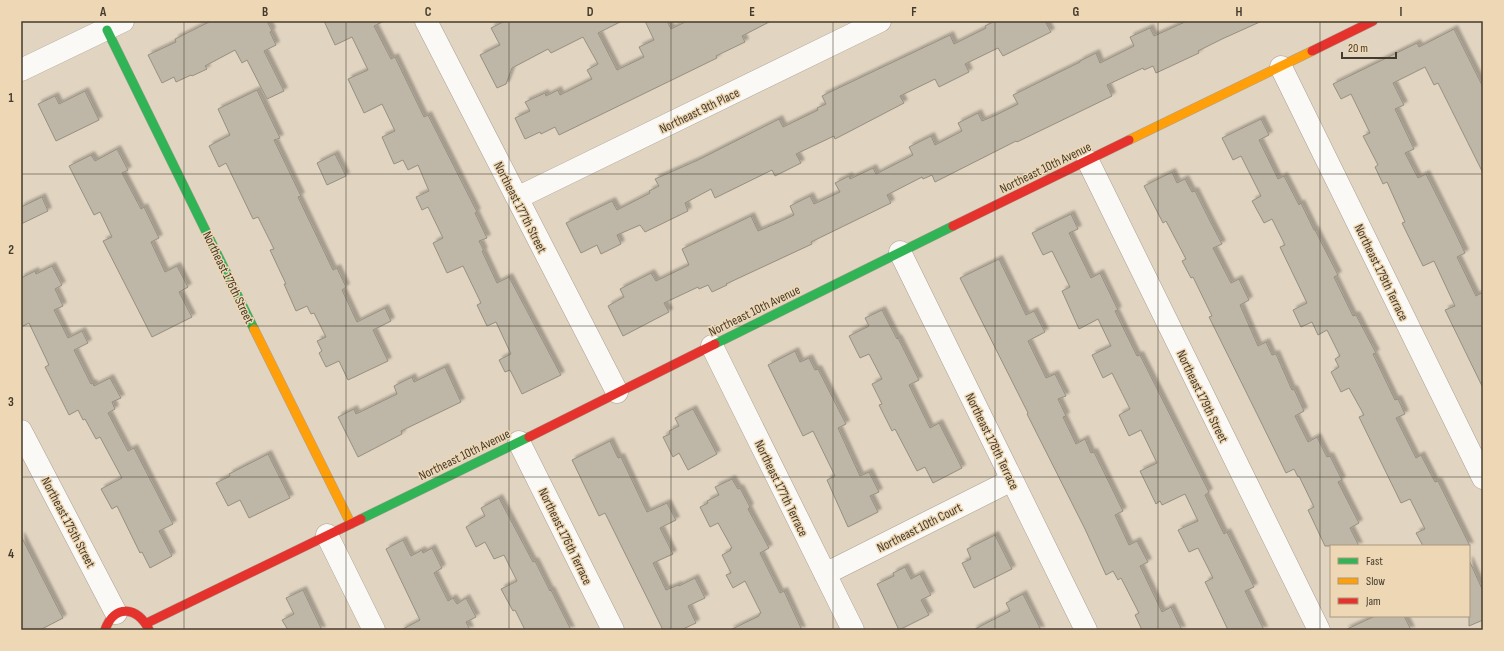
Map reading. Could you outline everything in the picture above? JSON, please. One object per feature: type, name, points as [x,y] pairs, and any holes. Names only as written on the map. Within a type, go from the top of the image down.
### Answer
[{"type":"street","name":"Northeast 177th Street","points":[[426,21],[617,392]]},
{"type":"street","name":"Northeast 9th Place","points":[[517,198],[880,21]]},
{"type":"street","name":"Northeast 10th Avenue","points":[[148,627],[327,535],[519,442],[900,252],[1373,21]]},
{"type":"street","points":[[21,70],[115,25]]},
{"type":"street","name":"Northeast 176th Street","points":[[115,25],[351,524]]},
{"type":"street","name":"Northeast 179th Terrace","points":[[1281,67],[1483,478]]},
{"type":"street","name":"Northeast 179th Street","points":[[1088,161],[1319,630]]},
{"type":"street","name":"Northeast 178th Terrace","points":[[900,252],[1086,630]]},
{"type":"street","name":"Northeast 177th Terrace","points":[[712,346],[852,630]]},
{"type":"street","name":"Northeast 175th Street","points":[[21,431],[110,622]]},
{"type":"street","name":"Northeast 176th Terrace","points":[[519,442],[613,630]]},
{"type":"street","name":"Northeast 10th Court","points":[[825,574],[1012,480]]},
{"type":"street","points":[[327,535],[374,630]]},
{"type":"street","points":[[110,622],[124,611],[131,611],[143,618],[148,627]]},
{"type":"building","points":[[211,21],[267,21],[276,45],[264,51],[284,91],[267,99],[247,60],[242,63],[235,50],[205,66],[207,69],[192,76],[191,75],[176,82],[174,77],[162,83],[148,55],[176,42],[175,39]]},
{"type":"building","points":[[324,21],[384,21],[374,26],[391,59],[395,57],[424,117],[428,115],[477,212],[475,213],[487,238],[479,241],[497,283],[509,277],[561,375],[522,394],[510,370],[505,372],[499,360],[511,354],[496,322],[487,326],[477,305],[481,303],[463,266],[447,273],[433,243],[443,238],[428,207],[422,210],[416,197],[429,191],[418,165],[408,170],[403,160],[394,164],[382,137],[395,131],[382,104],[364,113],[348,79],[368,70],[352,37],[335,45]]},
{"type":"building","points":[[505,21],[622,21],[598,33],[617,70],[644,57],[639,47],[654,40],[645,21],[667,21],[671,29],[687,21],[771,21],[742,36],[745,42],[716,56],[717,58],[559,135],[555,127],[541,134],[540,132],[525,139],[515,118],[530,111],[525,102],[545,93],[546,96],[558,90],[560,95],[592,79],[587,70],[598,64],[583,37],[551,53],[548,49],[512,68],[506,84],[497,88],[480,55],[500,45],[491,28]]},
{"type":"building","points":[[995,21],[1045,21],[1051,32],[1003,56],[998,48],[965,64],[969,72],[939,87],[935,79],[900,96],[904,103],[835,139],[834,136],[796,154],[801,163],[775,176],[772,170],[715,198],[711,189],[685,203],[688,211],[645,232],[640,225],[617,235],[621,244],[601,254],[597,245],[581,253],[566,223],[612,201],[617,210],[650,193],[649,191],[659,186],[655,179],[698,160],[779,119],[783,127],[818,110],[817,108],[826,104],[822,96],[830,92],[950,35],[954,44],[986,28],[985,26]]},
{"type":"building","points":[[1187,21],[1262,21],[1222,39],[1198,51],[1199,53],[1156,73],[1153,66],[1144,70],[1143,68],[1107,85],[1112,96],[1017,142],[1016,141],[935,182],[932,175],[923,179],[922,177],[887,195],[891,203],[811,242],[812,244],[726,284],[727,285],[712,292],[708,285],[699,289],[698,287],[664,303],[669,312],[623,336],[608,306],[624,297],[620,289],[651,273],[656,281],[689,265],[682,249],[751,216],[758,231],[779,222],[794,215],[790,206],[810,196],[814,204],[840,192],[835,183],[849,176],[850,179],[873,168],[876,174],[913,155],[909,147],[931,136],[935,145],[962,131],[958,123],[978,113],[982,121],[1018,104],[1013,95],[1096,53],[1100,63],[1134,46],[1130,37],[1150,28],[1154,36]]},
{"type":"building","points":[[1454,29],[1483,87],[1483,173],[1438,83],[1434,85],[1425,67],[1393,83],[1404,105],[1395,109],[1414,149],[1405,153],[1418,178],[1426,174],[1455,232],[1465,253],[1457,257],[1476,296],[1483,292],[1483,388],[1445,310],[1455,306],[1434,261],[1423,266],[1402,223],[1405,222],[1387,182],[1383,184],[1375,167],[1378,165],[1363,136],[1370,133],[1351,94],[1341,99],[1333,84],[1417,43],[1419,47]]},
{"type":"building","points":[[257,90],[280,138],[274,140],[301,196],[298,197],[333,270],[337,268],[346,287],[342,290],[357,322],[385,308],[391,321],[373,330],[388,361],[348,380],[339,361],[326,367],[319,353],[322,351],[317,341],[326,337],[314,313],[311,314],[307,306],[296,311],[284,284],[286,284],[270,250],[274,249],[258,217],[253,219],[226,163],[219,167],[209,146],[230,135],[218,109]]},
{"type":"building","points":[[85,91],[99,120],[56,141],[38,104],[55,96],[59,104]]},
{"type":"building","points":[[1261,119],[1269,135],[1259,140],[1278,179],[1284,176],[1299,205],[1301,203],[1338,275],[1334,277],[1353,316],[1356,315],[1376,353],[1373,354],[1395,400],[1398,399],[1405,414],[1396,418],[1416,458],[1421,455],[1435,482],[1438,481],[1470,545],[1422,545],[1416,533],[1425,529],[1410,499],[1401,503],[1359,417],[1364,415],[1349,388],[1341,392],[1331,372],[1339,367],[1335,359],[1340,356],[1327,330],[1318,335],[1312,322],[1301,327],[1293,310],[1307,303],[1280,247],[1285,245],[1272,219],[1264,223],[1252,201],[1261,196],[1241,156],[1233,160],[1222,138]]},
{"type":"building","points":[[117,149],[128,170],[122,173],[141,209],[144,207],[159,238],[151,242],[165,272],[177,266],[188,287],[179,292],[192,317],[152,337],[103,241],[112,237],[100,212],[94,215],[69,166],[91,155],[95,161]]},
{"type":"building","points":[[335,154],[346,176],[327,185],[317,163]]},
{"type":"building","points":[[1172,172],[1177,183],[1185,179],[1192,192],[1195,191],[1222,244],[1213,248],[1231,283],[1239,279],[1249,300],[1240,305],[1258,346],[1266,342],[1272,355],[1276,354],[1292,390],[1294,389],[1304,411],[1295,416],[1308,442],[1317,437],[1327,457],[1330,456],[1342,480],[1338,482],[1359,523],[1350,528],[1358,545],[1325,546],[1308,510],[1314,507],[1299,476],[1298,477],[1294,469],[1286,473],[1209,317],[1212,316],[1193,277],[1191,278],[1182,261],[1186,259],[1166,221],[1163,223],[1144,186]]},
{"type":"building","points":[[42,197],[48,211],[21,224],[21,207]]},
{"type":"building","points":[[1071,214],[1078,229],[1069,233],[1091,278],[1100,273],[1118,310],[1115,311],[1137,356],[1140,355],[1209,492],[1205,495],[1224,534],[1227,532],[1254,587],[1245,591],[1264,630],[1228,630],[1205,582],[1213,578],[1198,548],[1189,552],[1178,530],[1198,521],[1185,494],[1162,505],[1160,501],[1156,504],[1140,471],[1157,463],[1141,430],[1129,436],[1119,415],[1130,409],[1112,373],[1103,378],[1092,355],[1111,346],[1098,319],[1079,329],[1062,291],[1070,287],[1052,251],[1043,255],[1032,233]]},
{"type":"building","points":[[999,259],[1026,315],[1034,311],[1045,332],[1028,341],[1046,378],[1055,374],[1066,396],[1058,399],[1066,416],[1063,417],[1076,444],[1085,439],[1091,453],[1094,452],[1123,511],[1115,515],[1129,545],[1137,541],[1148,562],[1140,566],[1162,612],[1171,607],[1182,630],[1142,630],[1135,615],[1139,613],[1121,578],[1118,580],[1113,571],[1106,575],[1085,529],[1027,414],[1028,413],[960,278]]},
{"type":"building","points":[[52,266],[62,285],[55,289],[63,306],[54,310],[68,338],[82,331],[88,343],[74,350],[91,384],[93,383],[94,386],[110,378],[121,398],[112,402],[115,409],[108,413],[128,451],[134,448],[173,524],[159,531],[172,556],[150,568],[142,552],[140,553],[117,506],[112,509],[101,489],[122,478],[100,437],[96,439],[85,419],[83,420],[78,410],[69,415],[45,367],[49,365],[29,323],[21,327],[21,278],[35,271],[36,274]]},
{"type":"building","points":[[882,310],[919,380],[909,385],[930,428],[939,423],[962,468],[933,483],[925,467],[917,471],[895,429],[892,431],[879,405],[882,404],[872,384],[882,379],[869,354],[860,358],[849,336],[869,326],[865,318]]},
{"type":"building","points":[[795,351],[800,362],[809,358],[815,370],[818,369],[846,424],[838,428],[860,476],[869,472],[879,492],[870,496],[878,512],[848,527],[827,480],[835,476],[813,431],[803,436],[768,365]]},
{"type":"building","points":[[445,367],[461,402],[401,431],[402,434],[358,457],[338,417],[354,409],[356,414],[397,394],[394,386],[412,377],[414,382]]},
{"type":"building","points":[[693,409],[717,454],[688,470],[679,453],[673,457],[663,437],[670,434],[669,431],[679,426],[675,418]]},
{"type":"building","points":[[610,441],[618,458],[621,457],[647,512],[667,503],[676,520],[660,528],[673,554],[653,563],[666,590],[678,585],[679,586],[695,578],[705,598],[688,606],[696,623],[681,630],[663,630],[605,513],[599,516],[572,460]]},
{"type":"building","points":[[268,454],[290,498],[249,518],[240,500],[228,506],[216,483],[230,476],[229,474]]},
{"type":"building","points":[[732,479],[738,489],[740,488],[750,507],[748,509],[769,548],[760,553],[780,593],[784,591],[802,630],[730,630],[759,616],[761,613],[745,581],[733,588],[726,575],[731,573],[722,555],[732,548],[718,523],[710,527],[700,507],[708,503],[707,501],[719,495],[715,487]]},
{"type":"building","points":[[499,498],[533,562],[535,561],[550,591],[551,590],[571,630],[525,630],[515,610],[513,611],[501,589],[517,581],[504,555],[494,559],[485,542],[476,547],[466,527],[485,516],[481,508]]},
{"type":"building","points":[[995,535],[1012,569],[974,588],[962,563],[971,559],[967,549]]},
{"type":"building","points":[[21,536],[63,618],[40,630],[21,630]]},
{"type":"building","points":[[403,540],[411,556],[422,550],[423,553],[432,548],[442,568],[434,573],[448,601],[453,598],[457,604],[466,598],[476,617],[466,622],[470,630],[401,630],[420,620],[386,549]]},
{"type":"building","points":[[1470,562],[1483,591],[1483,620],[1469,626]]},
{"type":"building","points":[[905,567],[911,579],[920,574],[931,595],[921,600],[929,615],[899,630],[877,584],[894,576],[893,573]]},
{"type":"building","points":[[303,590],[322,630],[288,630],[282,620],[294,614],[286,598]]},
{"type":"building","points":[[1023,594],[1041,630],[973,630],[1010,611],[1006,603]]},
{"type":"building","points":[[1373,617],[1404,617],[1411,630],[1345,630]]},
{"type":"traffic: fast","points":[[107,30],[254,329]]},
{"type":"traffic: fast","points":[[715,344],[953,226]]},
{"type":"traffic: fast","points":[[361,519],[529,437]]},
{"type":"traffic: slow","points":[[1129,140],[1312,51]]},
{"type":"traffic: slow","points":[[254,329],[351,524]]},
{"type":"traffic: jam","points":[[1312,51],[1373,21]]},
{"type":"traffic: jam","points":[[953,226],[1129,140]]},
{"type":"traffic: jam","points":[[529,437],[715,344]]},
{"type":"traffic: jam","points":[[147,623],[361,519]]},
{"type":"traffic: jam","points":[[105,630],[114,616],[120,612],[126,611],[139,616],[149,630]]}]
